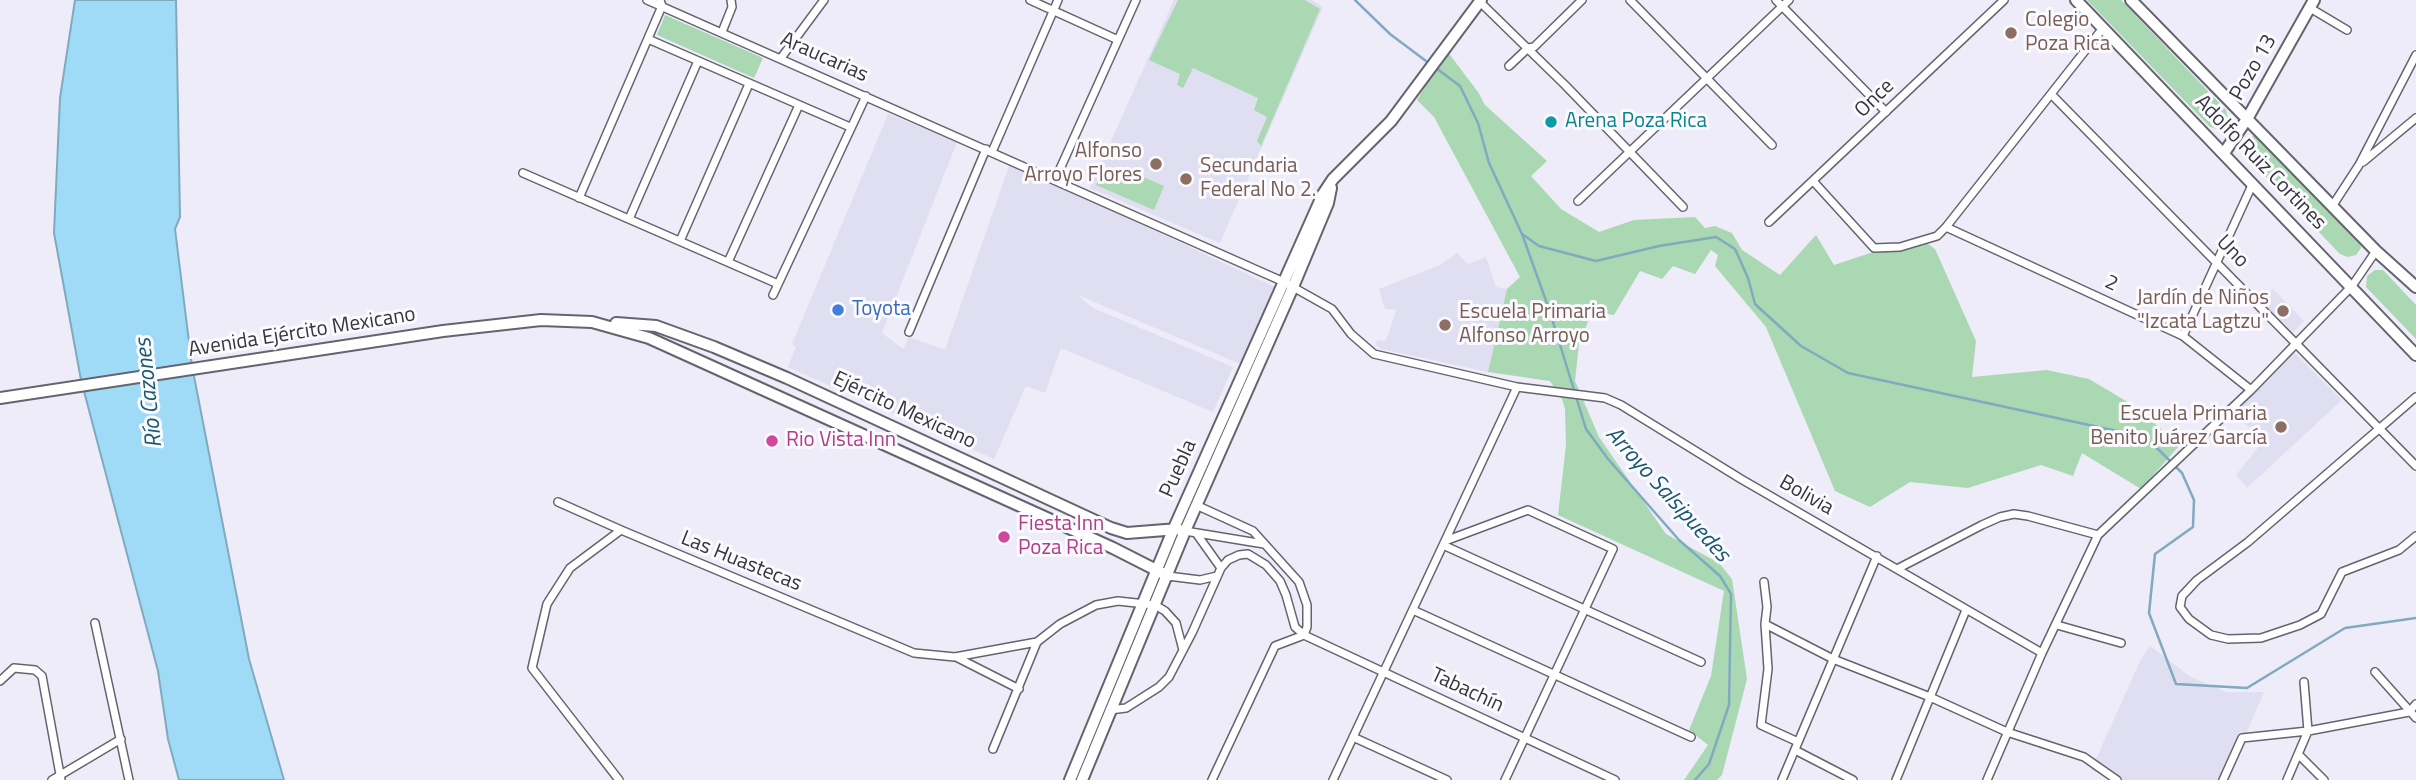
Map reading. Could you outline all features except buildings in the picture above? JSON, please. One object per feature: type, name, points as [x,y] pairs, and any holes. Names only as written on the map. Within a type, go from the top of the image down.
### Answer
[{"type":"main road","name":"Adolfo Ruiz Cortines","points":[[2076,0],[2416,355]]},
{"type":"main road","name":"Adolfo Ruiz Cortines","points":[[2131,0],[2376,251],[2416,286]]},
{"type":"main road","name":"Puebla","points":[[1083,780],[1143,604],[1157,570],[1185,530],[1196,505],[1323,194],[1333,179],[1391,121],[1481,1]]},
{"type":"main road","name":"Pozo 13","points":[[2224,153],[2247,119],[2312,4]]},
{"type":"main road","name":"Puebla","points":[[1070,780],[1155,606],[1288,285]]},
{"type":"main road","name":"Ejército Mexicano","points":[[443,331],[541,320],[656,326],[714,347],[1111,528],[1127,533],[1185,530]]},
{"type":"main road","name":"Ejército Mexicano","points":[[606,324],[649,338],[1113,548],[1168,576]]},
{"type":"main road","name":"Avenida Ejército Mexicano","points":[[0,398],[443,331]]},
{"type":"main road","points":[[708,365],[714,347]]},
{"type":"main road","points":[[894,450],[903,432]]},
{"type":"main road","points":[[1113,548],[1127,533]]},
{"type":"street","name":"Araucarias","points":[[648,0],[661,3],[1288,285],[1332,309],[1351,334],[1374,354],[1517,387]]},
{"type":"street","points":[[781,58],[824,0]]},
{"type":"street","points":[[1030,0],[1118,40]]},
{"type":"street","points":[[909,332],[1058,0]]},
{"type":"street","points":[[1055,180],[1136,0]]},
{"type":"street","points":[[1509,66],[1528,48],[1534,47],[1582,0]]},
{"type":"street","points":[[1630,0],[1772,145]]},
{"type":"street","points":[[1776,0],[1886,112]]},
{"type":"street","points":[[1578,201],[1789,0]]},
{"type":"street","name":"Once","points":[[1769,222],[2004,0]]},
{"type":"street","points":[[1481,1],[1683,208]]},
{"type":"street","points":[[722,32],[733,2]]},
{"type":"street","points":[[579,198],[661,3]]},
{"type":"street","points":[[2312,4],[2347,30]]},
{"type":"street","points":[[1814,182],[1874,248],[1900,247],[1937,236],[2103,28]]},
{"type":"street","points":[[648,39],[850,127]]},
{"type":"street","points":[[2333,205],[2360,165],[2416,55]]},
{"type":"street","points":[[629,219],[698,61]]},
{"type":"street","points":[[680,242],[749,84]]},
{"type":"street","name":"Uno","points":[[2051,93],[2416,466]]},
{"type":"street","points":[[773,295],[866,96]]},
{"type":"street","points":[[728,262],[799,104]]},
{"type":"street","points":[[2360,165],[2416,118]]},
{"type":"street","points":[[523,173],[778,284]]},
{"type":"street","points":[[2183,336],[2253,183]]},
{"type":"street","name":"2","points":[[1946,228],[2183,336],[2251,390]]},
{"type":"street","points":[[1987,780],[2042,653],[2098,535],[2251,390],[2352,286],[2376,251]]},
{"type":"street","points":[[1333,780],[1517,387]]},
{"type":"street","name":"Bolivia","points":[[1517,387],[1605,398],[1621,405],[1741,479],[2042,653]]},
{"type":"street","points":[[2416,397],[2248,542],[2197,580],[2182,596],[2180,607],[2189,620],[2211,635],[2228,639],[2261,638],[2300,625],[2321,614],[2342,572],[2399,550],[2416,537]]},
{"type":"street","name":"Las Huastecas","points":[[558,502],[670,553],[914,653],[955,657],[1037,642],[1060,624],[1096,605],[1118,601],[1155,606]]},
{"type":"street","points":[[1196,505],[1253,531],[1298,582],[1307,605],[1307,627],[1304,635],[1275,646],[1212,780]]},
{"type":"street","points":[[1444,543],[1528,510],[1613,549],[1505,780]]},
{"type":"street","points":[[1897,569],[1982,525],[2014,514],[2098,535]]},
{"type":"street","points":[[619,780],[532,668],[547,604],[570,568],[621,530]]},
{"type":"street","points":[[1185,530],[1265,544]]},
{"type":"street","points":[[1185,530],[1222,568]]},
{"type":"street","points":[[1444,543],[1701,663]]},
{"type":"street","points":[[1106,709],[1126,708],[1159,687],[1169,677],[1217,576],[1228,560],[1239,555],[1248,555],[1266,565],[1280,581],[1296,627],[1304,635]]},
{"type":"street","points":[[1782,780],[1877,556]]},
{"type":"street","points":[[1168,576],[1200,580],[1217,576]]},
{"type":"street","points":[[1765,582],[1768,607],[1765,625],[1768,668],[1761,725],[1798,741]]},
{"type":"street","points":[[1155,606],[1166,611],[1176,623],[1183,650]]},
{"type":"street","points":[[1413,610],[1691,737]]},
{"type":"street","points":[[1896,780],[1966,610]]},
{"type":"street","points":[[95,623],[129,780]]},
{"type":"street","points":[[1765,625],[1833,659],[1930,697],[2007,732],[2084,757],[2117,780]]},
{"type":"street","points":[[2057,625],[2120,643]]},
{"type":"street","name":"Tabachín","points":[[1304,635],[1615,780]]},
{"type":"street","points":[[993,749],[1020,689],[1037,642]]},
{"type":"street","points":[[955,657],[1020,689]]},
{"type":"street","points":[[0,681],[14,668],[36,670],[42,676],[60,778]]},
{"type":"street","points":[[2375,672],[2416,718]]},
{"type":"street","points":[[2287,780],[2308,731],[2304,682]]},
{"type":"street","points":[[2223,780],[2242,738],[2308,731],[2409,712],[2416,704]]},
{"type":"street","points":[[1353,737],[1447,780]]},
{"type":"street","points":[[52,780],[60,778],[121,739]]},
{"type":"street","points":[[1795,750],[1853,780]]},
{"type":"street","points":[[2299,755],[2324,780]]},
{"type":"shaded area","points":[[1174,0],[1312,0],[1323,7],[1220,243],[1090,188]]},
{"type":"shaded area","points":[[888,114],[957,142],[882,333],[903,349],[909,337],[945,350],[1010,163],[1275,287],[1240,364],[1078,295],[1093,308],[1233,367],[1213,412],[1061,348],[1045,393],[1026,386],[994,459],[788,367],[796,347],[792,344]]},
{"type":"shaded area","name":"Escuela Primaria Alfonso Arroyo","points":[[1457,253],[1468,264],[1486,257],[1496,287],[1507,289],[1488,372],[1381,349],[1376,345],[1377,340],[1386,341],[1396,310],[1385,309],[1379,289],[1440,265]]},
{"type":"shaded area","name":"Jardín de Niños \"Izcata Lagtzu\"","points":[[2273,289],[2304,321],[2293,332],[2261,301]]},
{"type":"shaded area","name":"Escuela Primaria Benito Juárez García","points":[[2294,352],[2342,400],[2247,488],[2236,475],[2265,439],[2233,415]]},
{"type":"shaded area","points":[[2150,646],[2191,677],[2226,692],[2264,692],[2226,780],[2113,780],[2091,770],[2142,657]]},
{"type":"green space","points":[[1178,0],[1305,0],[1320,9],[1261,146],[1257,141],[1267,117],[1254,110],[1258,98],[1193,68],[1183,88],[1177,85],[1180,74],[1149,60]]},
{"type":"green space","points":[[2087,0],[2121,0],[2226,110],[2228,119],[2225,126],[2218,129],[2210,127]]},
{"type":"green space","points":[[665,15],[763,58],[754,78],[657,35]]},
{"type":"green space","points":[[1447,51],[1485,105],[1547,161],[1531,176],[1561,209],[1599,232],[1634,220],[1695,217],[1705,228],[1715,226],[1732,233],[1742,250],[1780,275],[1816,235],[1834,265],[1918,237],[1935,249],[1976,341],[1972,377],[2047,370],[2089,379],[2131,404],[2180,445],[2141,489],[2082,453],[2073,476],[2041,465],[1968,488],[1910,482],[1870,507],[1835,491],[1766,327],[1715,266],[1718,255],[1711,250],[1695,274],[1673,266],[1662,279],[1640,271],[1614,315],[1592,312],[1579,344],[1575,381],[1599,437],[1666,534],[1719,563],[1732,579],[1747,679],[1722,775],[1717,780],[1684,780],[1708,745],[1689,730],[1711,676],[1724,591],[1558,515],[1566,445],[1565,409],[1562,399],[1550,381],[1488,372],[1507,289],[1520,277],[1434,117],[1417,100]]},
{"type":"green space","points":[[2257,136],[2359,239],[2361,248],[2356,255],[2348,257],[2340,254],[2243,153],[2244,143]]},
{"type":"green space","points":[[1127,170],[1164,186],[1154,210],[1096,185],[1102,171],[1122,179]]},
{"type":"green space","points":[[2375,270],[2383,270],[2416,305],[2416,339],[2366,287],[2367,276]]},
{"type":"water","name":"Río Cazones","points":[[75,0],[176,0],[180,217],[175,229],[192,366],[249,659],[284,780],[179,780],[168,739],[158,671],[81,380],[54,233],[60,98]]},
{"type":"waterway","name":"Arroyo Salsipuedes","points":[[1355,0],[1390,34],[1430,64]]},
{"type":"waterway","name":"Arroyo Salsipuedes","points":[[1436,68],[1460,86],[1478,123],[1489,163],[1522,234],[1549,309],[1586,429],[1608,459],[1679,540],[1720,576],[1731,594],[1729,705],[1709,764],[1695,780]]},
{"type":"waterway","points":[[1522,234],[1539,246],[1596,261],[1659,246],[1716,237],[1735,249],[1748,278],[1755,304],[1801,346],[1848,373],[2140,436],[2153,444],[2182,473],[2194,500],[2193,527],[2155,554],[2149,613],[2176,684],[2247,688],[2345,628],[2416,618]]},
{"type":"place","name":"Colegio Poza Rica","points":[[2011,33]]},
{"type":"place","name":"Arena Poza Rica","points":[[1551,122]]},
{"type":"place","name":"Alfonso Arroyo Flores","points":[[1156,164]]},
{"type":"place","name":"Secundaria Federal No 2.","points":[[1186,179]]},
{"type":"place","name":"Toyota","points":[[838,310]]},
{"type":"place","name":"Jardín de Niños \"Izcata Lagtzu\"","points":[[2283,311]]},
{"type":"place","name":"Escuela Primaria Alfonso Arroyo","points":[[1445,325]]},
{"type":"place","name":"Escuela Primaria Benito Juárez García","points":[[2281,427]]},
{"type":"place","name":"Rio Vista Inn","points":[[772,441]]},
{"type":"place","name":"Fiesta Inn Poza Rica","points":[[1004,537]]}]
